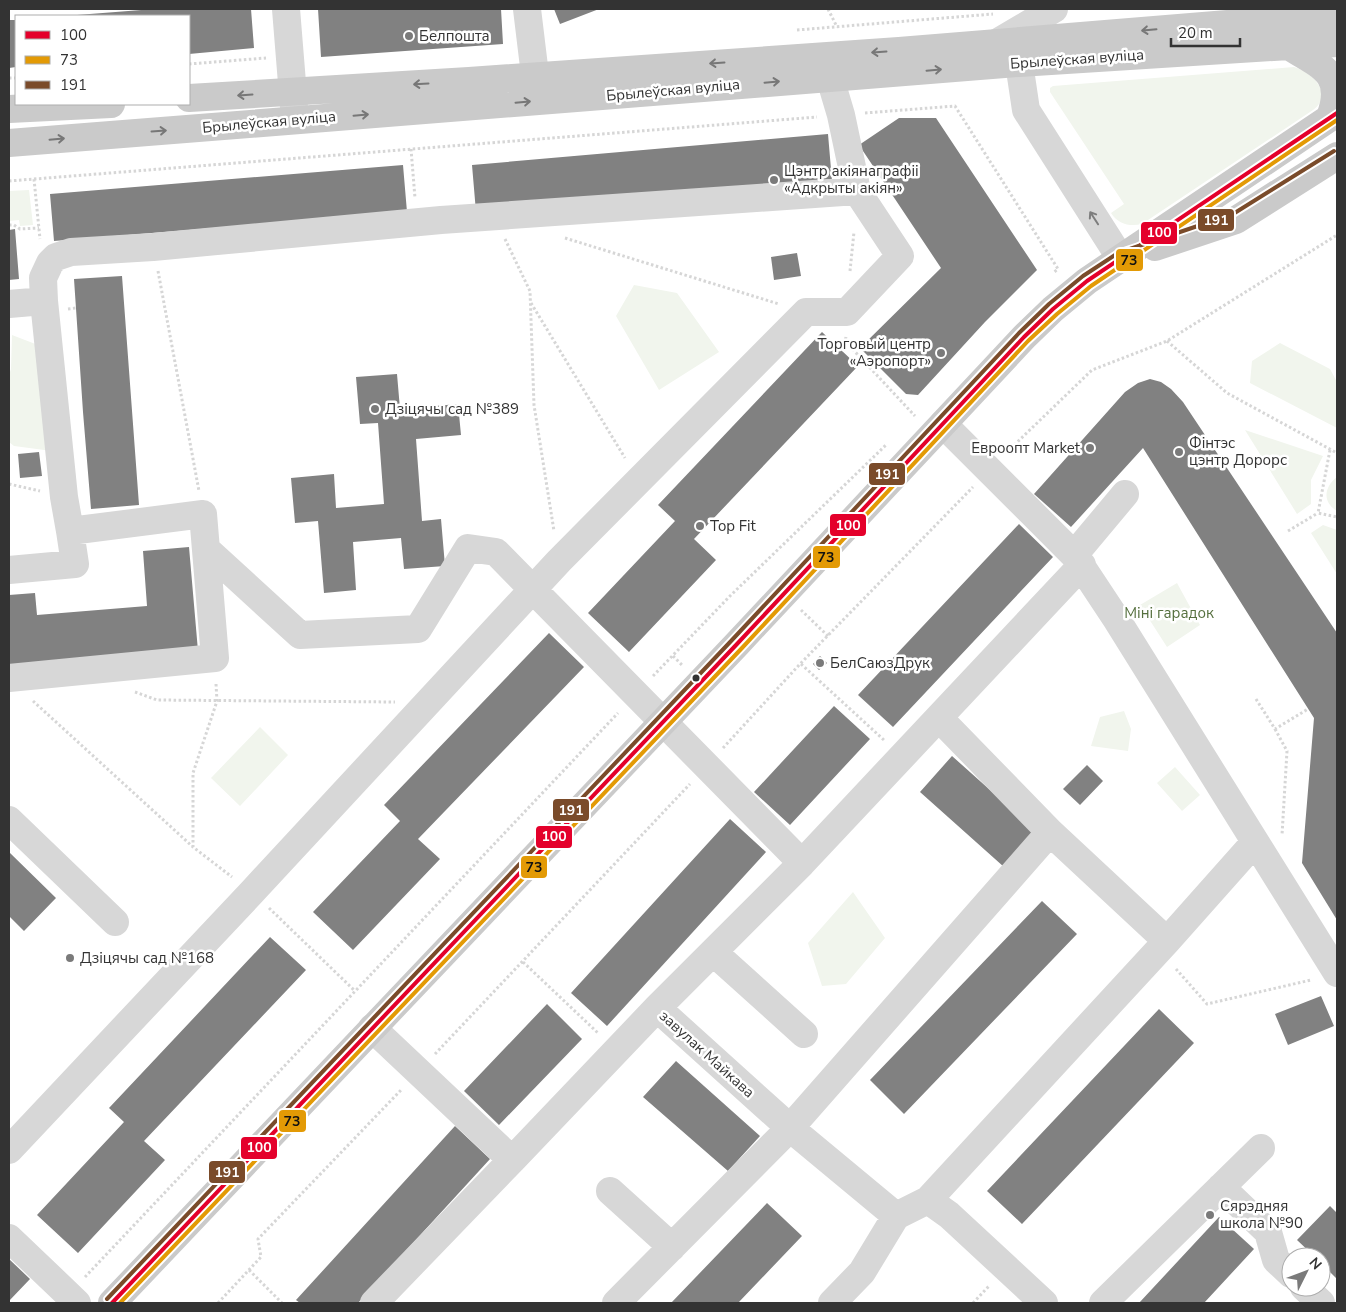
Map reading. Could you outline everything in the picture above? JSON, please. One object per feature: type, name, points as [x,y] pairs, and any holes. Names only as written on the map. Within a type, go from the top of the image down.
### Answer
[{"type":"main road","name":"Брылеўская вуліца","points":[[190,98],[889,52],[1337,15]]},
{"type":"main road","name":"Брылеўская вуліца","points":[[9,143],[1019,62],[1337,43]]},
{"type":"main road","points":[[112,1303],[1053,309],[1087,281],[1334,115],[1336,87],[1330,75],[1318,64],[1290,47]]},
{"type":"main road","points":[[9,109],[91,105]]},
{"type":"main road","points":[[1121,259],[1236,220],[1337,156]]},
{"type":"street","points":[[286,9],[295,120]]},
{"type":"street","points":[[527,9],[534,75]]},
{"type":"street","points":[[998,42],[1054,9]]},
{"type":"street","points":[[1019,62],[1026,110],[1121,259]]},
{"type":"street","points":[[9,1150],[252,892],[559,561],[806,312],[847,312],[900,256],[857,191],[841,115],[830,78]]},
{"type":"street","points":[[9,570],[75,564],[64,497],[44,300],[43,278],[56,257],[71,252],[153,247],[494,216],[857,191]]},
{"type":"street","points":[[9,304],[44,300]]},
{"type":"street","points":[[943,424],[1078,560],[1254,842],[1328,976]]},
{"type":"street","points":[[657,1008],[802,863],[939,718],[1078,560],[1125,494]]},
{"type":"street","points":[[9,678],[215,658],[203,514],[70,532]]},
{"type":"street","points":[[206,549],[300,634],[418,629],[468,548],[496,552],[802,863]]},
{"type":"street","points":[[939,718],[1169,953]]},
{"type":"street","points":[[9,820],[114,922]]},
{"type":"street","points":[[616,1303],[790,1128],[1050,832]]},
{"type":"street","points":[[832,1303],[862,1272],[896,1216],[928,1200],[1169,953],[1254,842]]},
{"type":"street","points":[[713,952],[804,1034]]},
{"type":"street","name":"завулак Майкава","points":[[374,1303],[657,1008],[790,1128],[896,1216]]},
{"type":"street","points":[[372,1028],[512,1160]]},
{"type":"street","points":[[1103,1303],[1261,1148]]},
{"type":"street","points":[[1221,1187],[1268,1232],[1276,1260],[1281,1265]]},
{"type":"street","points":[[610,1191],[672,1247]]},
{"type":"street","points":[[928,1200],[949,1215],[1044,1303]]},
{"type":"street","points":[[9,1238],[77,1303]]},
{"type":"path","points":[[828,9],[837,27]]},
{"type":"path","points":[[190,64],[269,58]]},
{"type":"path","points":[[9,181],[841,115]]},
{"type":"path","points":[[411,149],[415,201]]},
{"type":"path","points":[[34,179],[40,242]]},
{"type":"path","points":[[494,216],[530,291],[534,406],[559,561]]},
{"type":"path","points":[[9,225],[14,225],[20,229],[39,228]]},
{"type":"path","points":[[218,1303],[261,1257],[258,1239],[524,962],[800,664],[989,470],[1092,370],[1167,341],[1337,235]]},
{"type":"path","points":[[560,237],[806,312]]},
{"type":"path","points":[[153,247],[203,514]]},
{"type":"path","points":[[530,303],[639,480]]},
{"type":"path","points":[[1167,341],[1227,393],[1337,454]]},
{"type":"path","points":[[1318,513],[1330,450]]},
{"type":"path","points":[[1288,531],[1318,513],[1337,517]]},
{"type":"path","points":[[784,593],[828,636]]},
{"type":"path","points":[[193,847],[192,773],[216,701],[215,658]]},
{"type":"path","points":[[800,664],[902,756]]},
{"type":"path","points":[[129,689],[157,700],[428,702]]},
{"type":"path","points":[[31,699],[193,847],[252,892],[355,991]]},
{"type":"path","points":[[1256,699],[1288,750]]},
{"type":"path","points":[[1275,729],[1308,709]]},
{"type":"path","points":[[1169,953],[1207,1004],[1328,976]]},
{"type":"path","points":[[524,962],[617,1051]]},
{"type":"path","points":[[249,1270],[282,1303]]},
{"type":"green space","points":[[1294,67],[1311,76],[1319,86],[1321,98],[1317,107],[1138,225],[1129,225],[1121,222],[1111,213],[1124,204],[1050,92],[1050,88],[1053,86]]},
{"type":"green space","points":[[29,190],[33,225],[20,226],[19,220],[9,221],[9,191]]},
{"type":"green space","points":[[634,285],[677,293],[719,352],[659,390],[616,316]]},
{"type":"green space","points":[[12,335],[38,345],[52,451],[14,446],[9,442],[9,375],[11,369]]},
{"type":"green space","points":[[1280,343],[1330,369],[1337,382],[1337,428],[1250,383],[1252,361]]},
{"type":"green space","points":[[1245,430],[1323,456],[1311,480],[1311,504],[1297,514]]},
{"type":"green space","points":[[1337,477],[1337,511],[1329,503],[1326,494],[1329,485]]},
{"type":"green space","points":[[1323,525],[1337,530],[1337,574],[1311,533]]},
{"type":"green space","name":"Міні гарадок","points":[[1177,583],[1200,625],[1167,647],[1140,605]]},
{"type":"green space","points":[[1124,711],[1131,729],[1128,751],[1091,746],[1100,717]]},
{"type":"green space","points":[[260,727],[288,755],[240,806],[211,778]]},
{"type":"green space","points":[[1175,767],[1200,795],[1182,811],[1157,783]]},
{"type":"green space","points":[[853,892],[885,938],[846,984],[822,986],[808,943]]},
{"type":"building","points":[[154,9],[251,9],[254,48],[190,54],[190,15],[77,15]]},
{"type":"building","points":[[318,9],[501,9],[503,44],[321,57]]},
{"type":"building","points":[[554,9],[599,9],[560,24]]},
{"type":"building","points":[[9,20],[15,20],[15,67],[9,68]]},
{"type":"building","points":[[899,118],[936,118],[1037,270],[985,322],[918,395],[906,394],[860,348],[941,268],[859,145]]},
{"type":"building","points":[[828,134],[832,181],[476,212],[472,165]]},
{"type":"building","points":[[403,165],[407,212],[54,241],[50,194]]},
{"type":"building","points":[[15,229],[19,279],[9,280],[9,230]]},
{"type":"building","points":[[797,253],[801,276],[774,280],[771,257]]},
{"type":"building","points":[[122,276],[139,505],[91,509],[74,279]]},
{"type":"building","points":[[822,332],[858,366],[694,539],[716,560],[629,652],[588,613],[675,521],[658,505]]},
{"type":"building","points":[[397,374],[400,409],[458,404],[461,435],[416,439],[422,521],[441,519],[445,566],[404,569],[401,538],[353,542],[356,590],[324,593],[318,521],[295,523],[291,478],[334,474],[336,508],[384,504],[378,423],[360,424],[356,377]]},
{"type":"building","points":[[1150,379],[1161,382],[1171,389],[1183,402],[1337,633],[1337,920],[1302,863],[1314,718],[1143,448],[1071,527],[1034,494],[1125,392],[1138,383]]},
{"type":"building","points":[[39,452],[42,476],[20,478],[18,454]]},
{"type":"building","points":[[1019,524],[1053,557],[893,727],[858,695]]},
{"type":"building","points":[[189,547],[198,651],[9,667],[9,595],[35,593],[37,615],[147,606],[143,551]]},
{"type":"building","points":[[549,633],[584,667],[418,839],[440,859],[353,950],[313,912],[400,821],[384,805]]},
{"type":"building","name":"БелСаюзДрук","points":[[820,656],[827,663],[819,670],[813,664]]},
{"type":"building","points":[[834,706],[870,739],[790,825],[754,792]]},
{"type":"building","points":[[952,756],[1036,831],[1004,867],[920,792]]},
{"type":"building","points":[[1087,765],[1103,781],[1080,805],[1063,789]]},
{"type":"building","points":[[730,819],[766,852],[607,1026],[571,993]]},
{"type":"building","points":[[9,852],[56,898],[24,931],[9,916]]},
{"type":"building","points":[[1042,901],[1077,934],[904,1114],[870,1080]]},
{"type":"building","points":[[270,937],[306,970],[144,1141],[165,1160],[78,1253],[37,1215],[124,1122],[109,1108]]},
{"type":"building","points":[[1321,996],[1334,1026],[1288,1045],[1275,1014]]},
{"type":"building","points":[[547,1004],[582,1039],[499,1125],[464,1091]]},
{"type":"building","points":[[1159,1009],[1194,1043],[1022,1224],[987,1191]]},
{"type":"building","points":[[676,1061],[760,1136],[728,1171],[643,1097]]},
{"type":"building","points":[[455,1126],[490,1159],[358,1303],[300,1303],[296,1300]]},
{"type":"building","points":[[767,1203],[802,1236],[738,1303],[671,1303]]},
{"type":"building","points":[[1330,1206],[1337,1213],[1337,1279],[1331,1273],[1331,1247],[1304,1247],[1297,1240]]},
{"type":"building","points":[[1219,1217],[1254,1249],[1204,1303],[1139,1303]]},
{"type":"building","points":[[9,1259],[30,1279],[9,1301]]},
{"type":"transit line","name":"100","points":[[112,1303],[737,644],[1024,337],[1053,309],[1087,281],[1337,113]]},
{"type":"transit line","name":"73","points":[[120,1303],[742,648],[1028,341],[1091,286],[1337,120]]},
{"type":"transit line","name":"191","points":[[107,1299],[732,640],[1019,333],[1049,304],[1083,276],[1118,253],[1233,214],[1334,151]]},
{"type":"place","name":"Белпошта","points":[[409,36]]},
{"type":"place","name":"Цэнтр акіянаграфіі «Адкрыты акіян»","points":[[774,180]]},
{"type":"place","name":"Торговый центр «Аэропорт»","points":[[941,353]]},
{"type":"place","name":"Дзіцячы сад №389","points":[[375,409]]},
{"type":"place","name":"Евроопт Market","points":[[1090,448]]},
{"type":"place","name":"Фінтэс цэнтр Дорорс","points":[[1179,452]]},
{"type":"place","name":"Top Fit","points":[[700,526]]},
{"type":"place","name":"БелСаюзДрук","points":[[820,663]]},
{"type":"place","name":"Дзіцячы сад №168","points":[[70,958]]},
{"type":"place","name":"Сярэдняя школа №90","points":[[1210,1215]]}]
